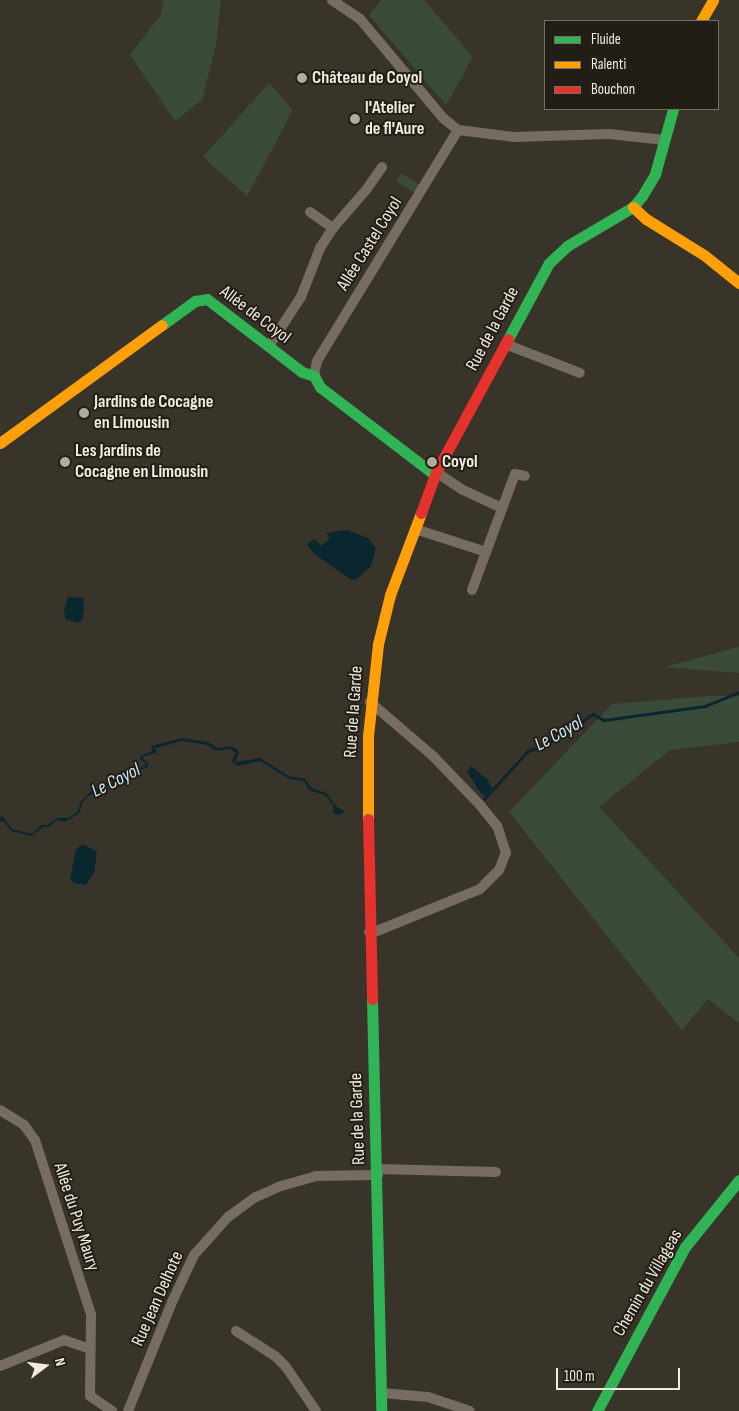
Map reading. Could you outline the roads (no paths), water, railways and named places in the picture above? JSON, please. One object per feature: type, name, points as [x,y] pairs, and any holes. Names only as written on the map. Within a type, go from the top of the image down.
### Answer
[{"type":"main road","points":[[702,20],[713,0]]},
{"type":"main road","name":"Rue de la Garde","points":[[382,1411],[369,932],[368,816],[370,702],[378,644],[390,594],[435,474],[505,344],[545,272],[558,254],[567,246],[633,206],[655,174],[673,110]]},
{"type":"main road","points":[[633,206],[646,218],[704,255],[739,283]]},
{"type":"main road","name":"Allée de Coyol","points":[[0,442],[195,301],[207,299],[302,372],[314,376],[320,387],[435,474]]},
{"type":"main road","name":"Chemin du Villageas","points":[[597,1411],[685,1246],[739,1180]]},
{"type":"street","points":[[332,0],[360,19],[443,118],[458,130],[514,137],[609,134],[665,140]]},
{"type":"street","name":"Allée Castel Coyol","points":[[314,376],[317,361],[458,130]]},
{"type":"street","points":[[269,346],[301,297],[320,248],[333,228],[366,190],[382,167]]},
{"type":"street","points":[[310,212],[333,228]]},
{"type":"street","points":[[505,344],[580,373]]},
{"type":"street","points":[[435,474],[463,490],[502,508]]},
{"type":"street","points":[[472,590],[514,474],[525,476]]},
{"type":"street","points":[[415,529],[486,552]]},
{"type":"street","points":[[369,932],[377,931],[480,889],[499,870],[506,852],[497,826],[480,805],[433,756],[370,702]]},
{"type":"street","name":"Allée du Puy Maury","points":[[0,1110],[24,1125],[34,1140],[91,1314],[90,1396],[103,1407],[112,1411]]},
{"type":"street","name":"Rue Jean Delhote","points":[[128,1411],[172,1302],[194,1255],[228,1216],[256,1197],[278,1187],[316,1176],[377,1172],[496,1172]]},
{"type":"street","points":[[236,1331],[275,1356],[286,1367],[316,1411]]},
{"type":"street","points":[[0,1366],[64,1340],[90,1349]]},
{"type":"street","points":[[382,1393],[428,1397],[470,1411]]},
{"type":"water","points":[[347,530],[368,538],[376,548],[371,566],[356,580],[350,579],[317,556],[307,546],[309,542],[315,539],[321,546],[330,538],[326,533]]},
{"type":"water","points":[[68,597],[84,598],[83,619],[79,623],[66,620],[64,609]]},
{"type":"water","points":[[182,738],[208,742],[218,748],[230,746],[237,749],[239,753],[235,762],[260,758],[289,776],[305,779],[311,788],[326,793],[337,807],[345,812],[337,815],[333,813],[333,805],[326,796],[309,790],[304,781],[289,779],[260,761],[238,766],[231,761],[236,753],[230,749],[217,751],[207,745],[182,741],[156,748],[156,753],[142,757],[149,765],[146,768],[117,777],[112,786],[104,785],[102,790],[88,796],[82,803],[80,812],[64,822],[57,820],[49,827],[43,827],[32,836],[11,831],[5,823],[0,821],[1,814],[12,829],[32,834],[42,825],[48,825],[57,818],[69,818],[78,811],[80,802],[91,791],[99,789],[103,783],[111,783],[115,776],[126,770],[134,771],[144,766],[146,764],[140,759],[140,756],[152,751],[151,746]]},
{"type":"water","points":[[471,766],[488,780],[492,789],[485,796],[480,792],[467,771]]},
{"type":"water","points":[[83,844],[97,852],[94,873],[86,885],[74,883],[70,880],[76,849]]},
{"type":"waterway","name":"Le Coyol","points":[[484,799],[528,751],[544,746],[593,714],[604,720],[705,706],[739,692]]},
{"type":"place","name":"Château de Coyol","points":[[302,78]]},
{"type":"place","name":"l'Atelier de fl'Aure","points":[[355,119]]},
{"type":"place","name":"Jardins de Cocagne en Limousin","points":[[84,413]]},
{"type":"place","name":"Les Jardins de Cocagne en Limousin","points":[[65,462]]},
{"type":"place","name":"Coyol","points":[[432,462]]}]
